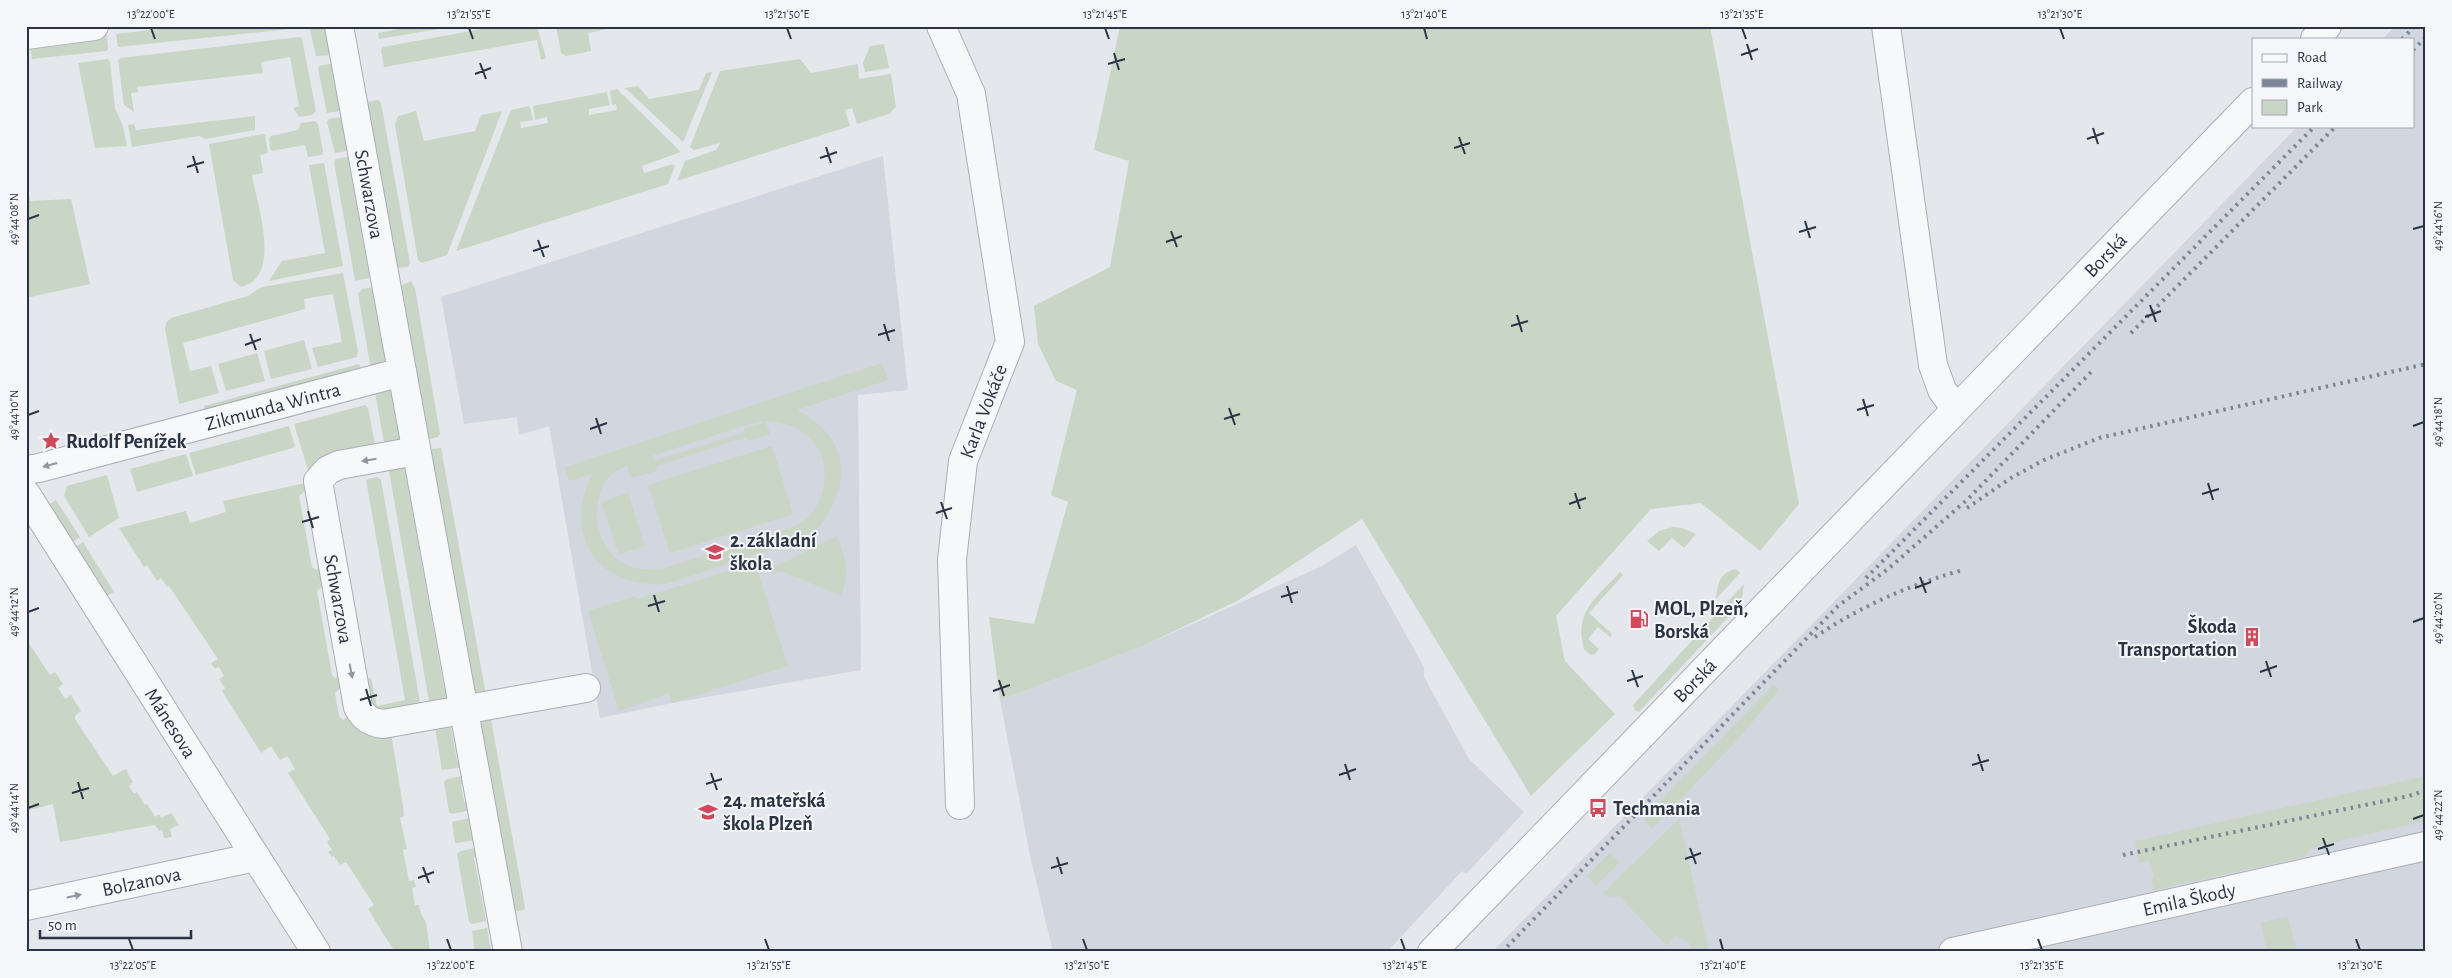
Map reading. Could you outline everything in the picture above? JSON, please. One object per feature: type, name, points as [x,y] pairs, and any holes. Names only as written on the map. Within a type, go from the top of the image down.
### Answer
[{"type":"street","points":[[26,35],[94,26]]},
{"type":"street","name":"Karla Vokáče","points":[[941,26],[971,94],[1010,342],[963,461],[952,560],[960,805]]},
{"type":"street","points":[[1886,26],[1933,365],[1942,390],[1956,409]]},
{"type":"street","points":[[2316,38],[2327,26]]},
{"type":"street","name":"Schwarzova","points":[[346,27],[402,372],[508,952]]},
{"type":"street","name":"Borská","points":[[1432,952],[2252,103]]},
{"type":"street","name":"Zikmunda Wintra","points":[[26,470],[402,372]]},
{"type":"street","name":"Schwarzova","points":[[416,451],[339,466],[328,470],[318,481],[358,707],[363,716],[372,722],[383,724],[586,688]]},
{"type":"street","name":"Mánesova","points":[[26,494],[316,952]]},
{"type":"street","name":"Emila Škody","points":[[1953,952],[2426,846]]},
{"type":"street","name":"Bolzanova","points":[[26,906],[256,857]]},
{"type":"shaded area","name":"Škoda Transportation","points":[[2395,26],[2426,26],[2426,952],[1492,952],[2296,128],[2414,128],[2414,38],[2384,38]]},
{"type":"shaded area","name":"2. základní škola","points":[[883,156],[908,390],[858,395],[861,670],[672,703],[600,718],[549,426],[519,435],[517,417],[464,424],[441,297]]},
{"type":"shaded area","points":[[1356,545],[1424,667],[1424,677],[1469,759],[1524,812],[1466,874],[1462,871],[1387,952],[1053,952],[1031,860],[1000,700],[1143,646],[1320,567]]},
{"type":"green space","points":[[184,26],[300,26],[299,28],[118,47],[116,34]]},
{"type":"green space","points":[[309,26],[332,26],[337,55],[316,56]]},
{"type":"green space","points":[[414,26],[456,26],[379,39],[378,33]]},
{"type":"green space","points":[[498,26],[537,26],[546,58],[541,60],[537,40],[384,67],[381,50],[383,47]]},
{"type":"green space","points":[[556,26],[607,26],[607,29],[588,33],[591,51],[566,56],[561,53]]},
{"type":"green space","points":[[1120,26],[1710,26],[1799,504],[1760,551],[1701,503],[1651,509],[1556,616],[1565,661],[1615,714],[1531,796],[1362,519],[1239,600],[1143,646],[1000,700],[989,617],[1034,624],[1068,502],[1051,495],[1077,390],[1056,381],[1038,344],[1034,306],[1110,267],[1129,161],[1094,150]]},
{"type":"green space","points":[[107,35],[108,49],[106,51],[32,59],[30,47],[33,44]]},
{"type":"green space","points":[[300,37],[302,39],[316,111],[312,115],[299,117],[293,108],[299,106],[290,57],[261,62],[263,73],[137,87],[138,92],[131,93],[134,112],[124,105],[118,60],[121,58]]},
{"type":"green space","points":[[884,44],[889,68],[865,72],[863,63],[870,46]]},
{"type":"green space","points":[[108,59],[110,62],[115,108],[123,126],[127,146],[95,148],[78,63]]},
{"type":"green space","points":[[800,59],[811,73],[858,64],[859,79],[891,74],[896,107],[889,114],[857,124],[852,108],[845,110],[850,126],[677,181],[685,161],[716,150],[720,143],[694,150],[690,147],[720,71]]},
{"type":"green space","points":[[339,62],[337,74],[334,75],[340,111],[327,113],[318,69],[319,66]]},
{"type":"green space","points":[[712,72],[683,142],[625,88],[638,86],[649,99],[699,90],[706,73]]},
{"type":"green space","points":[[617,89],[681,152],[642,166],[644,173],[673,164],[675,166],[668,184],[456,251],[511,110],[530,106],[533,120],[520,122],[521,128],[548,123],[547,117],[535,120],[533,106],[607,92],[610,105],[589,109],[589,115],[617,110],[616,104],[612,105],[610,91]]},
{"type":"green space","points":[[378,100],[381,103],[410,263],[408,267],[396,268],[366,102]]},
{"type":"green space","points":[[416,111],[424,141],[475,131],[481,115],[502,111],[447,255],[422,263],[418,260],[395,125],[398,116]]},
{"type":"green space","points":[[255,116],[255,130],[205,139],[199,136],[132,147],[128,125],[134,124],[136,130]]},
{"type":"green space","points":[[341,117],[347,151],[335,153],[327,122],[329,119]]},
{"type":"green space","points":[[315,121],[318,124],[323,151],[322,155],[308,157],[305,145],[271,151],[269,139],[271,136],[298,130],[301,123]]},
{"type":"green space","points":[[265,135],[268,153],[260,155],[263,173],[252,175],[262,221],[264,255],[261,270],[254,281],[241,287],[233,280],[209,144]]},
{"type":"green space","points":[[348,157],[368,269],[373,268],[377,276],[355,281],[334,162],[336,159]]},
{"type":"green space","points":[[324,163],[343,266],[269,281],[282,261],[325,253],[309,165]]},
{"type":"green space","points":[[26,173],[30,201],[71,199],[90,284],[26,298]]},
{"type":"green space","points":[[343,273],[358,351],[357,357],[318,367],[312,348],[342,342],[333,294],[304,299],[305,309],[183,343],[190,371],[211,366],[219,393],[179,404],[165,329],[166,323],[171,318],[248,296],[262,287]]},
{"type":"green space","points":[[411,281],[415,288],[440,434],[438,437],[430,439],[426,436],[399,287]]},
{"type":"green space","points":[[379,286],[378,299],[375,300],[388,360],[371,370],[358,294],[362,289]]},
{"type":"green space","points":[[304,340],[312,369],[271,379],[264,351]]},
{"type":"green space","points":[[257,353],[265,381],[226,391],[218,364]]},
{"type":"green space","points":[[882,363],[888,380],[797,410],[813,420],[827,433],[835,446],[840,460],[839,488],[834,502],[828,515],[809,537],[666,584],[642,583],[621,578],[604,567],[592,554],[584,537],[581,518],[584,496],[592,474],[569,481],[565,467]],"holes":[[[771,421],[788,425],[803,432],[812,440],[822,458],[824,469],[823,491],[814,510],[805,519],[791,528],[662,569],[631,567],[616,558],[607,549],[601,537],[597,511],[598,498],[603,485],[611,475],[627,465],[631,478],[657,471],[656,466],[746,437],[748,441],[770,434],[766,422],[744,429],[745,432],[654,461],[652,456],[633,462],[756,422]]]},
{"type":"green space","points":[[359,364],[362,372],[205,414],[204,406]]},
{"type":"green space","points":[[374,387],[389,387],[393,390],[399,414],[395,415],[399,433],[403,432],[407,444],[385,448]]},
{"type":"green space","points":[[365,405],[368,408],[376,449],[310,477],[294,424]]},
{"type":"green space","points":[[289,426],[295,446],[293,448],[196,475],[189,453]]},
{"type":"green space","points":[[772,446],[793,514],[670,553],[648,485]]},
{"type":"green space","points":[[441,448],[487,700],[477,703],[428,452],[432,449]]},
{"type":"green space","points":[[186,454],[193,476],[137,492],[130,469]]},
{"type":"green space","points":[[407,459],[410,474],[406,475],[444,688],[447,687],[454,705],[430,707],[388,465]]},
{"type":"green space","points":[[107,475],[119,518],[89,537],[64,496],[67,486]]},
{"type":"green space","points":[[377,477],[381,480],[421,708],[373,718],[358,679],[371,678],[377,706],[405,700],[366,480]]},
{"type":"green space","points":[[305,483],[313,485],[299,496],[312,567],[316,570],[327,561],[329,581],[317,591],[332,675],[335,678],[345,670],[347,682],[335,693],[339,716],[343,720],[353,712],[391,733],[403,806],[404,816],[400,818],[407,849],[403,850],[409,881],[414,880],[416,887],[412,888],[415,905],[419,905],[421,914],[426,922],[430,952],[395,952],[368,909],[374,905],[346,862],[340,865],[334,856],[332,857],[328,852],[332,850],[327,842],[330,839],[288,773],[295,769],[287,756],[280,760],[271,746],[261,753],[222,691],[225,688],[219,679],[224,676],[219,667],[215,669],[211,663],[218,659],[169,586],[167,587],[161,578],[157,581],[147,565],[144,567],[119,528],[186,511],[190,523],[226,512],[223,501]]},
{"type":"green space","points":[[628,493],[645,546],[619,554],[601,502]]},
{"type":"green space","points":[[56,500],[80,537],[71,543],[47,506]]},
{"type":"green space","points":[[1673,527],[1682,528],[1696,534],[1684,548],[1672,538],[1659,551],[1647,541],[1659,531]]},
{"type":"green space","points":[[837,536],[846,566],[844,588],[841,596],[781,571],[773,574],[771,566],[779,565]]},
{"type":"green space","points":[[83,542],[114,592],[105,597],[74,548]]},
{"type":"green space","points":[[755,563],[788,666],[672,703],[669,693],[619,711],[588,611],[635,596],[637,599]]},
{"type":"green space","points":[[1736,569],[1740,573],[1716,599],[1720,579],[1726,573]]},
{"type":"green space","points":[[1620,572],[1623,575],[1589,613],[1612,634],[1610,637],[1598,627],[1588,639],[1599,649],[1595,654],[1591,655],[1584,649],[1582,636],[1582,624],[1585,615],[1595,598]]},
{"type":"green space","points":[[1744,584],[1742,599],[1736,609],[1639,712],[1635,710],[1633,705]]},
{"type":"green space","points":[[26,639],[50,675],[55,672],[63,684],[58,688],[65,699],[71,695],[81,711],[75,716],[75,719],[113,776],[125,769],[128,771],[127,773],[133,782],[129,786],[134,794],[137,792],[155,817],[159,814],[161,818],[171,813],[179,825],[170,829],[172,837],[164,838],[162,830],[159,831],[155,825],[60,842],[53,804],[26,811]]},
{"type":"green space","points":[[1773,685],[1779,690],[1740,737],[1652,829],[1643,819]]},
{"type":"green space","points":[[490,714],[525,907],[524,910],[511,912],[479,715]]},
{"type":"green space","points":[[434,721],[455,726],[451,727],[457,761],[460,761],[465,767],[442,770]]},
{"type":"green space","points":[[466,775],[465,783],[461,784],[464,802],[468,802],[472,810],[452,814],[449,812],[444,782],[447,779]]},
{"type":"green space","points":[[2426,776],[2426,821],[2321,845],[2311,849],[2303,857],[2154,890],[2151,878],[2154,877],[2150,861],[2139,863],[2135,841]]},
{"type":"green space","points":[[474,817],[478,840],[455,843],[452,822]]},
{"type":"green space","points":[[1679,819],[1709,952],[1691,952],[1689,942],[1675,935],[1667,946],[1620,897],[1605,896],[1603,893]]},
{"type":"green space","points":[[479,847],[478,856],[474,857],[486,921],[472,924],[469,922],[457,854],[460,851]]},
{"type":"green space","points":[[1610,853],[1620,862],[1596,886],[1587,876]]},
{"type":"green space","points":[[2288,917],[2297,952],[2267,952],[2261,922]]},
{"type":"green space","points":[[487,928],[491,952],[475,952],[472,931]]},
{"type":"railway","points":[[2403,38],[2415,26]]},
{"type":"railway","points":[[2414,49],[2426,37]]},
{"type":"railway","points":[[1866,578],[2313,128]]},
{"type":"railway","points":[[2131,333],[2334,128]]},
{"type":"railway","points":[[1967,508],[2011,478],[2044,460],[2099,438],[2426,364]]},
{"type":"railway","points":[[1502,952],[1838,606],[1888,569],[1968,499],[2094,369]]},
{"type":"railway","points":[[1815,637],[1868,606],[1924,582],[1963,570]]},
{"type":"railway","points":[[2123,855],[2409,796],[2426,790]]},
{"type":"place","name":"Rudolf Penížek","points":[[51,441]]},
{"type":"place","name":"2. základní škola","points":[[715,552]]},
{"type":"place","name":"MOL, Plzeň, Borská","points":[[1639,619]]},
{"type":"place","name":"Škoda Transportation","points":[[2252,637]]},
{"type":"place","name":"Techmania","points":[[1598,808]]},
{"type":"place","name":"24. mateřská škola Plzeň","points":[[708,812]]}]
